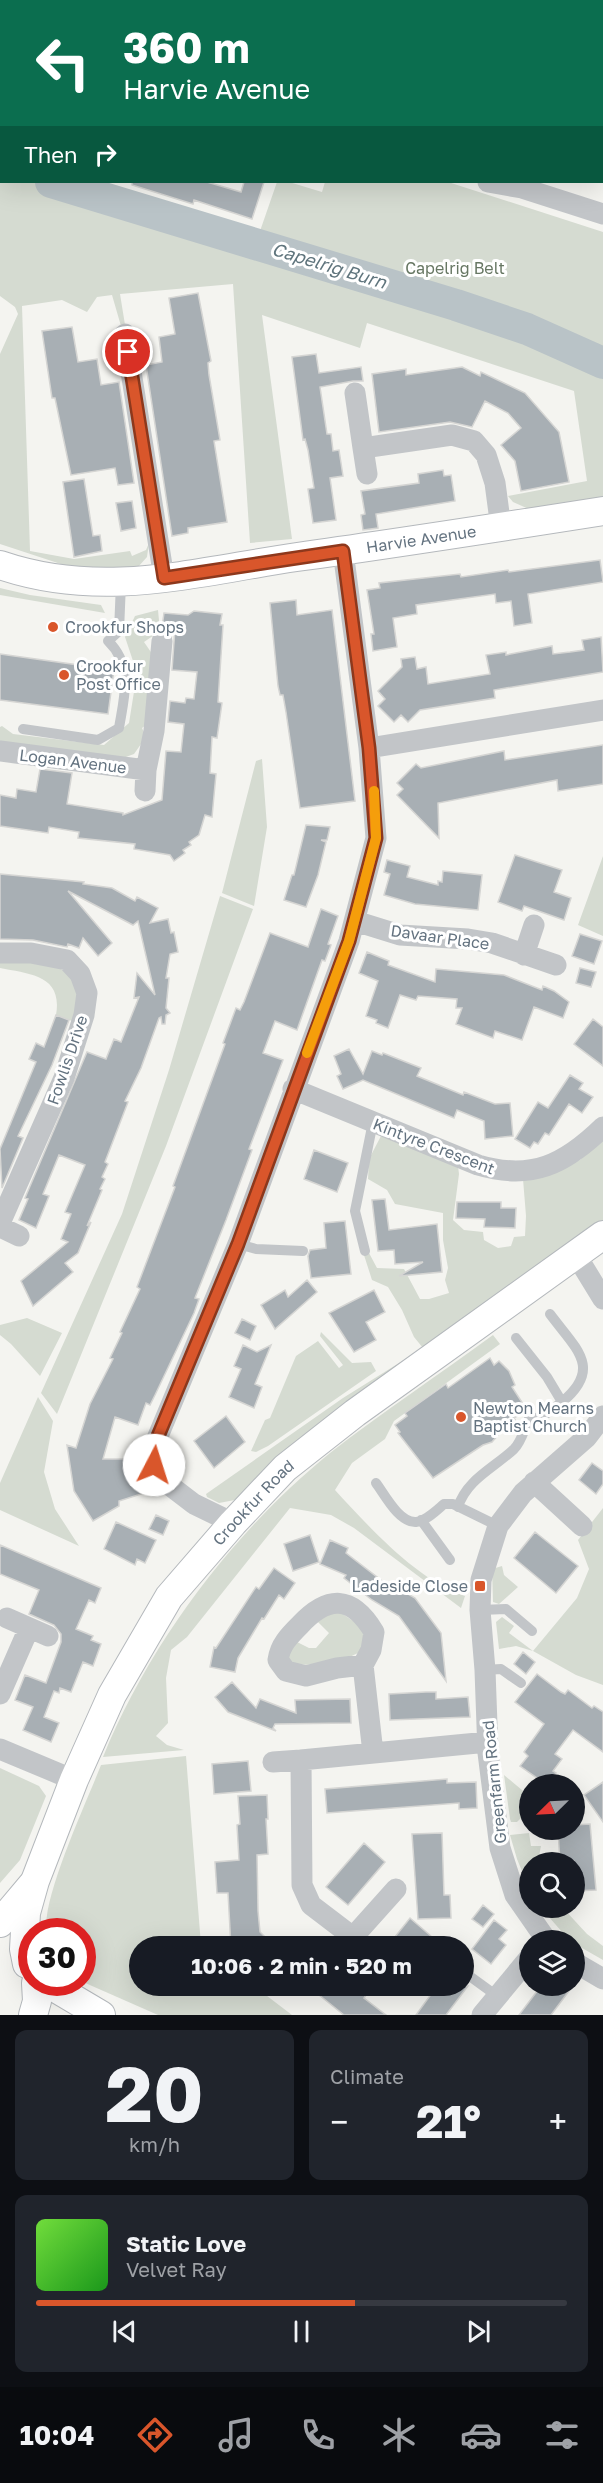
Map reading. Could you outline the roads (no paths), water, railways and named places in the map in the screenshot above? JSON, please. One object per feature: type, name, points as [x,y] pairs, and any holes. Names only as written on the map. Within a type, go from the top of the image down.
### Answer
[{"type":"street","points":[[494,183],[522,188],[603,214]]},
{"type":"street","points":[[125,334],[164,578]]},
{"type":"street","points":[[355,393],[367,474]]},
{"type":"street","name":"Harvie Avenue","points":[[363,448],[452,435],[474,441],[486,454],[495,483],[501,528]]},
{"type":"street","name":"Harvie Avenue","points":[[0,565],[27,574],[66,580],[121,583],[603,511]]},
{"type":"street","points":[[232,1523],[194,1504],[160,1478],[151,1453],[238,1244],[355,921],[376,838],[369,748],[343,551]]},
{"type":"street","name":"Logan Avenue","points":[[145,792],[146,770],[154,731],[162,641]]},
{"type":"street","points":[[369,748],[603,710]]},
{"type":"street","name":"Logan Avenue","points":[[0,751],[146,770]]},
{"type":"street","name":"Davaar Place","points":[[355,921],[400,935],[468,939],[492,943],[556,965]]},
{"type":"street","points":[[524,955],[534,925]]},
{"type":"street","name":"Fowlis Drive","points":[[0,953],[31,953],[67,960],[80,974],[87,993],[84,1015],[64,1078],[6,1229]]},
{"type":"street","name":"Kintyre Crescent","points":[[293,1089],[478,1165],[501,1172],[527,1171],[571,1156],[603,1127]]},
{"type":"street","name":"Crookfur Road","points":[[26,1918],[35,1881],[74,1780],[112,1695],[169,1597],[232,1523],[285,1468],[346,1419],[603,1235]]},
{"type":"street","points":[[576,1255],[603,1299]]},
{"type":"street","name":"Greenfarm Road","points":[[538,1930],[515,1895],[500,1848],[488,1742],[480,1610],[481,1580],[498,1526],[523,1493],[587,1437],[603,1416]]},
{"type":"street","points":[[534,1482],[582,1526]]},
{"type":"street","points":[[363,1665],[337,1668],[306,1676],[286,1671],[278,1660],[279,1649],[313,1612],[326,1604],[338,1602],[353,1608],[364,1616],[374,1632],[371,1650],[363,1665],[373,1753]]},
{"type":"street","points":[[0,1694],[38,1632],[7,1618]]},
{"type":"street","points":[[273,1762],[488,1742]]},
{"type":"street","points":[[0,1749],[74,1780]]},
{"type":"street","points":[[301,1760],[302,1886],[311,1905],[350,1936]]},
{"type":"street","name":"Crookfur Road","points":[[0,1923],[35,1881]]},
{"type":"street","points":[[361,1936],[396,1889]]},
{"type":"street","points":[[0,1947],[18,1957]]},
{"type":"street","points":[[585,1968],[603,1979]]},
{"type":"street","points":[[482,2015],[519,1970]]},
{"type":"street","name":"Crookfur Road","points":[[33,2015],[37,1996]]},
{"type":"street","points":[[69,1996],[101,2015]]},
{"type":"lane","points":[[23,729],[98,740],[119,728],[126,681],[119,652],[108,642],[119,631],[121,583]]},
{"type":"lane","points":[[365,1251],[356,1211],[373,1122]]},
{"type":"lane","points":[[238,1244],[256,1250],[303,1251]]},
{"type":"lane","points":[[458,1507],[462,1495],[470,1484],[516,1448],[529,1419],[540,1419],[562,1402],[577,1389],[585,1375],[586,1363],[550,1314]]},
{"type":"lane","points":[[516,1338],[547,1377],[562,1402]]},
{"type":"lane","points":[[376,1483],[403,1519],[416,1522],[444,1504],[458,1507],[498,1526]]},
{"type":"lane","points":[[421,1520],[450,1560]]},
{"type":"lane","points":[[480,1610],[506,1609],[532,1631]]},
{"type":"lane","points":[[485,1670],[501,1669],[521,1683]]},
{"type":"lane","points":[[474,1979],[497,1996]]},
{"type":"waterway","name":"Capelrig Burn","points":[[54,183],[456,305],[527,329],[603,363]]},
{"type":"place","name":"Crookfur Shops","points":[[53,627]]},
{"type":"place","name":"Crookfur Post Office","points":[[64,675]]},
{"type":"place","name":"Newton Mearns Baptist Church","points":[[461,1417]]},
{"type":"place","name":"Ladeside Close","points":[[480,1586]]},
{"type":"park label","name":"Capelrig Belt","points":[[455,268]]}]
